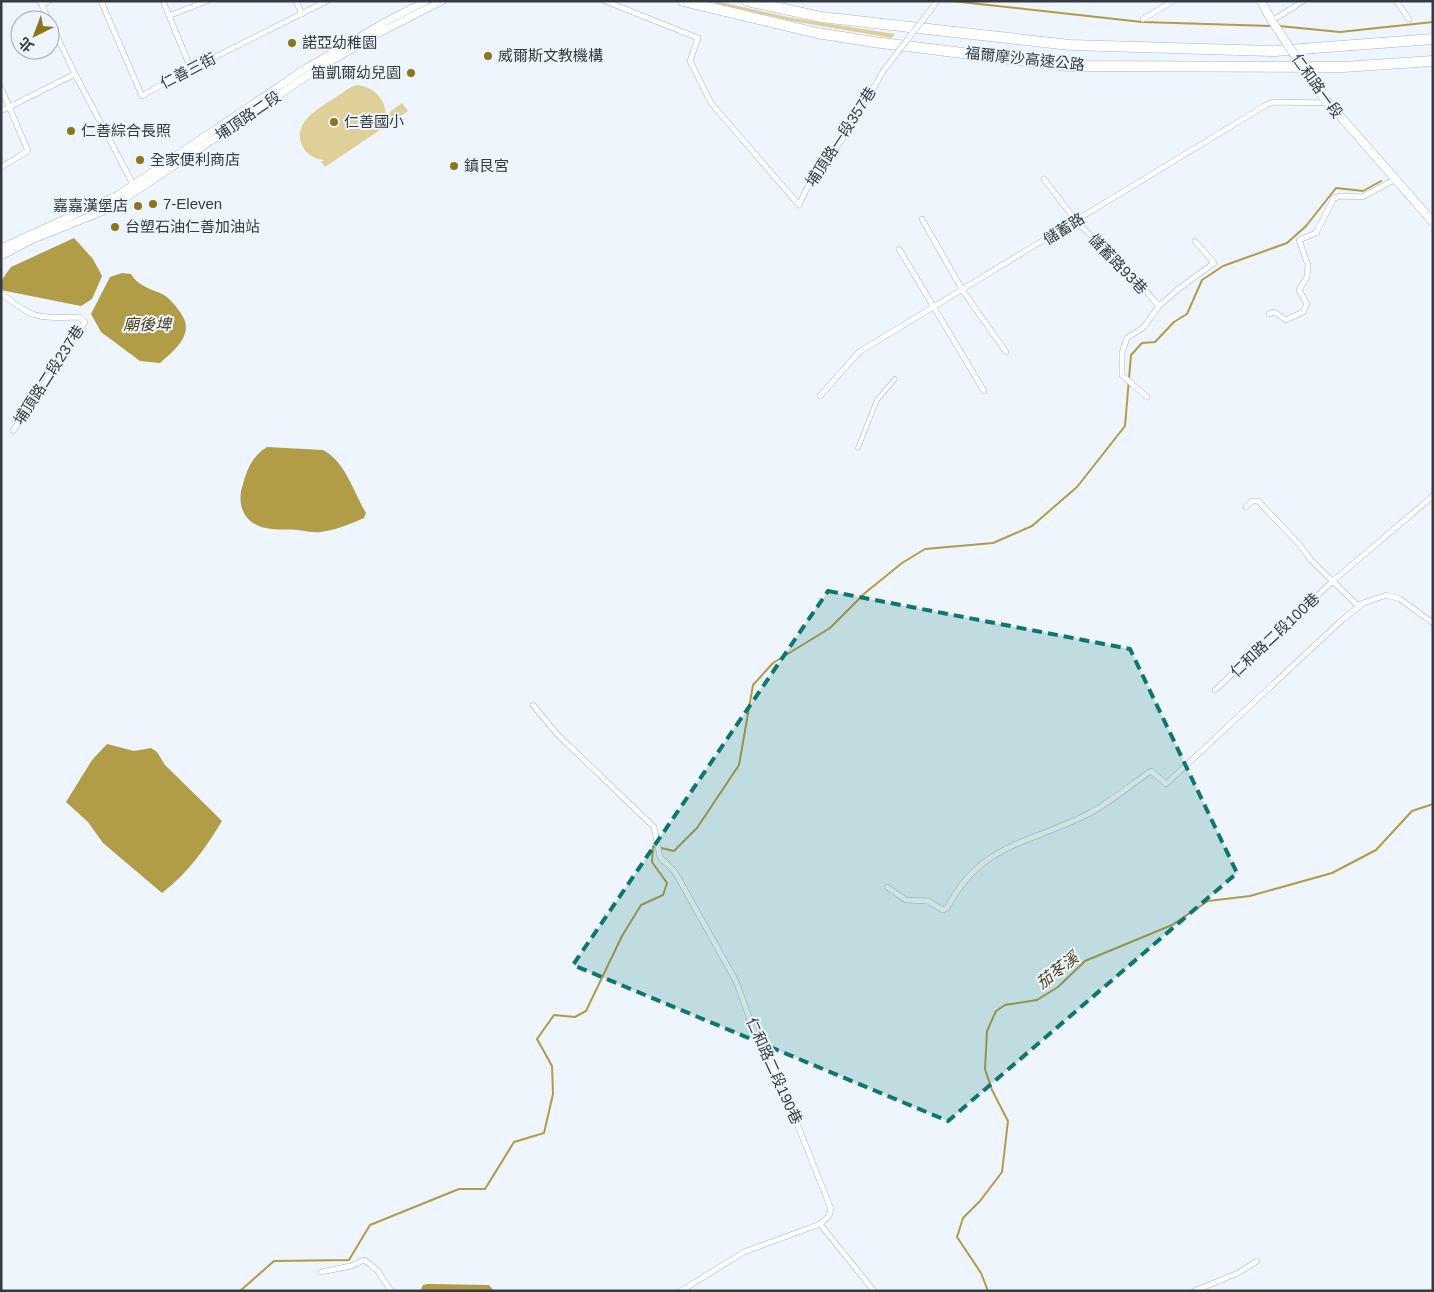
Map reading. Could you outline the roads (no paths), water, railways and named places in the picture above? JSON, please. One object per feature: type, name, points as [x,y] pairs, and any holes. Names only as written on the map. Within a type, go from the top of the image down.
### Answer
[{"type":"highway","name":"福爾摩沙高速公路","points":[[683,1],[706,4],[793,28],[874,42],[1067,66],[1343,67],[1433,61]]},
{"type":"highway","name":"福爾摩沙高速公路","points":[[747,1],[821,17],[1070,45],[1274,51],[1433,39]]},
{"type":"main road","name":"仁和路一段","points":[[1261,1],[1272,21],[1326,102],[1433,222]]},
{"type":"street","points":[[41,2],[49,1]]},
{"type":"street","name":"仁善三街","points":[[102,1],[142,96],[191,69],[327,1]]},
{"type":"street","points":[[164,1],[191,69]]},
{"type":"street","points":[[171,15],[207,1]]},
{"type":"street","points":[[296,1],[302,14]]},
{"type":"street","name":"埔頂路二段","points":[[1,256],[34,239],[111,208],[135,187],[306,68],[387,21],[426,1]]},
{"type":"street","name":"埔頂路二段","points":[[1,248],[21,237],[100,205],[135,187],[319,68],[381,32],[442,1]]},
{"type":"street","name":"埔頂路一段357巷","points":[[605,1],[698,38],[690,61],[711,103],[799,205],[807,188],[848,130],[884,70],[937,1]]},
{"type":"street","points":[[1143,19],[1173,1]]},
{"type":"street","points":[[1272,21],[1303,1]]},
{"type":"street","points":[[1396,1],[1408,19]]},
{"type":"street","points":[[60,43],[74,74],[135,187]]},
{"type":"street","points":[[1,111],[74,74]]},
{"type":"street","points":[[1,88],[28,152],[1,166]]},
{"type":"street","name":"儲蓄路","points":[[820,396],[859,352],[963,291],[1273,102],[1326,102]]},
{"type":"street","name":"儲蓄路93巷","points":[[1044,180],[1076,221],[1130,273],[1159,306]]},
{"type":"street","points":[[1269,314],[1274,312],[1286,320],[1303,312],[1307,304],[1299,290],[1307,277],[1308,265],[1299,240],[1316,233],[1334,198],[1341,196],[1362,197],[1394,180]]},
{"type":"street","points":[[922,219],[963,291],[1006,352]]},
{"type":"street","points":[[1146,397],[1122,375],[1122,353],[1127,338],[1144,327],[1159,306],[1214,263],[1195,242]]},
{"type":"street","points":[[899,249],[984,390]]},
{"type":"street","name":"埔頂路二段237巷","points":[[1,293],[19,308],[41,318],[78,317],[85,322],[13,431]]},
{"type":"street","points":[[858,448],[877,400],[895,379]]},
{"type":"street","name":"仁和路二段100巷","points":[[1215,690],[1334,580],[1433,496]]},
{"type":"street","name":"仁和路二段100巷","points":[[1246,507],[1252,501],[1258,501],[1311,560],[1334,580],[1352,601],[1357,605],[1362,604]]},
{"type":"street","points":[[887,887],[906,900],[928,901],[943,910],[947,908],[966,878],[984,861],[1010,846],[1089,814],[1151,771],[1166,784],[1362,604],[1388,595],[1400,599],[1433,623]]},
{"type":"street","name":"仁和路二段190巷","points":[[533,705],[556,734],[654,827],[662,862],[674,872],[736,981],[757,1039],[780,1078],[831,1209],[829,1216],[820,1224]]},
{"type":"street","points":[[681,1291],[744,1252],[820,1224],[874,1291]]},
{"type":"street","points":[[321,1272],[351,1266],[364,1260],[377,1270],[391,1291]]},
{"type":"street","points":[[1194,1291],[1238,1273],[1257,1260]]},
{"type":"water","name":"廟後埤","points":[[74,238],[93,259],[102,276],[92,299],[81,306],[1,290],[1,281],[11,267]]},
{"type":"water","name":"廟後埤","points":[[122,273],[131,274],[137,282],[164,295],[177,307],[184,320],[186,327],[182,340],[160,363],[140,361],[101,332],[91,314],[110,277]]},
{"type":"water","points":[[267,447],[323,450],[331,455],[348,478],[366,513],[364,518],[348,525],[318,532],[263,527],[249,520],[242,508],[241,492],[251,463]]},
{"type":"water","points":[[107,744],[134,751],[151,748],[157,752],[165,765],[222,821],[195,860],[162,893],[103,843],[88,822],[66,802],[92,760]]},
{"type":"water","points":[[423,1285],[489,1285],[494,1291],[420,1291]]},
{"type":"waterway","points":[[952,1],[1142,22],[1271,26]]},
{"type":"waterway","points":[[1279,26],[1340,32],[1433,22]]},
{"type":"waterway","points":[[661,848],[674,851],[697,828],[739,765],[753,685],[773,663],[830,628],[865,593],[902,563],[925,549],[993,543],[1032,526],[1077,487],[1125,426],[1131,355],[1142,343],[1155,342],[1174,322],[1187,314],[1202,280],[1223,266],[1287,243],[1306,226],[1336,188],[1363,191],[1381,181]]},
{"type":"waterway","name":"茄苳溪","points":[[988,1291],[981,1273],[957,1237],[963,1218],[980,1201],[1002,1172],[1008,1121],[992,1090],[985,1069],[987,1031],[996,1011],[1005,1005],[1037,1000],[1058,987],[1085,961],[1172,925],[1208,901],[1250,896],[1332,873],[1376,850],[1412,811],[1433,804]]},
{"type":"waterway","points":[[240,1291],[274,1261],[349,1260],[370,1225],[459,1189],[485,1189],[514,1142],[544,1133],[553,1094],[552,1066],[537,1039],[554,1015],[575,1017],[586,1011],[622,936],[641,905],[663,895],[667,883],[652,862],[653,846],[656,847]]},
{"type":"place","name":"諾亞幼稚園","points":[[292,43]]},
{"type":"place","name":"威爾斯文教機構","points":[[488,56]]},
{"type":"place","name":"笛凱爾幼兒園","points":[[411,73]]},
{"type":"place","name":"仁善國小","points":[[334,122]]},
{"type":"place","name":"仁善綜合長照","points":[[71,131]]},
{"type":"place","name":"全家便利商店","points":[[140,160]]},
{"type":"place","name":"鎮艮宮","points":[[454,166]]},
{"type":"place","name":"7-Eleven","points":[[153,204]]},
{"type":"place","name":"嘉嘉漢堡店","points":[[138,206]]},
{"type":"place","name":"台塑石油仁善加油站","points":[[115,227]]}]
